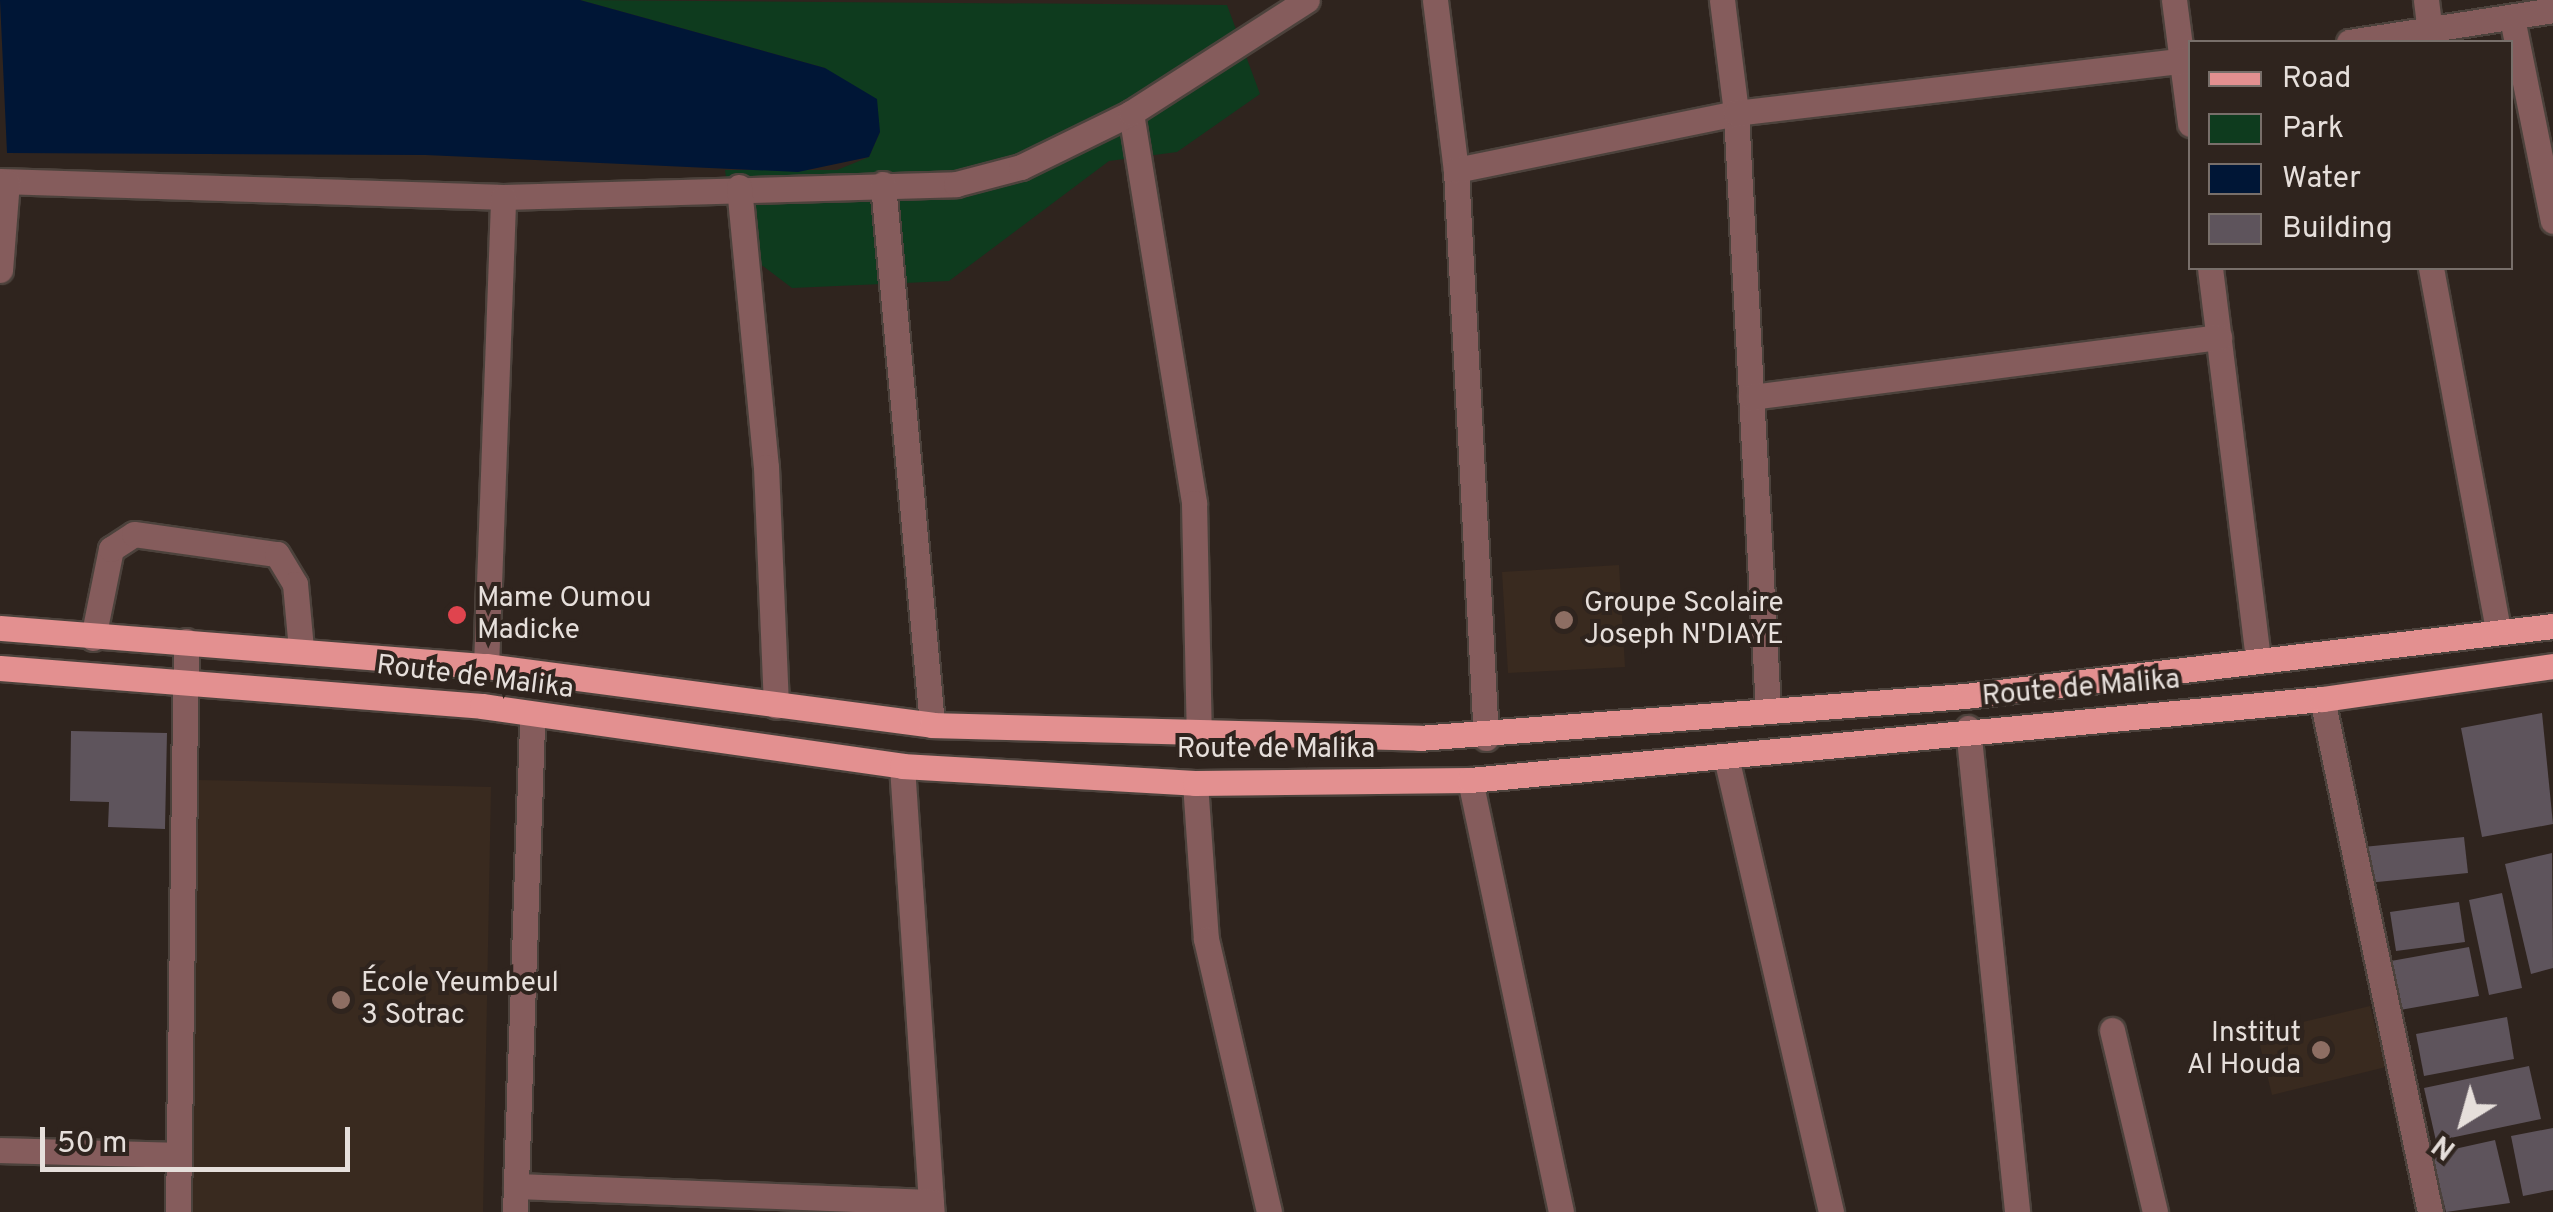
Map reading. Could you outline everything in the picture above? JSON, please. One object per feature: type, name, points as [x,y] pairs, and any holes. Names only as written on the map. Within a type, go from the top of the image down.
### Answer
[{"type":"main road","name":"Route de Malika","points":[[0,628],[486,666],[932,725],[1199,738],[1486,738],[2258,660],[2553,626]]},
{"type":"main road","name":"Route de Malika","points":[[0,668],[532,715],[902,766],[1195,783],[1470,780],[1726,757],[1968,728],[2322,698],[2553,666]]},
{"type":"street","points":[[0,270],[4,182],[503,197],[988,178],[1131,113],[1307,0]]},
{"type":"street","points":[[1435,0],[1456,170],[1486,738]]},
{"type":"street","points":[[1722,0],[1736,113],[1768,710]]},
{"type":"street","points":[[2174,0],[2188,92]]},
{"type":"street","points":[[2426,0],[2430,31]]},
{"type":"street","points":[[2389,40],[2553,10]]},
{"type":"street","points":[[2512,18],[2553,221]]},
{"type":"street","points":[[1456,170],[1736,113],[2186,60]]},
{"type":"street","points":[[1131,113],[1194,503],[1199,738]]},
{"type":"street","points":[[883,184],[932,725]]},
{"type":"street","points":[[739,188],[768,482],[776,706]]},
{"type":"street","points":[[486,666],[503,197]]},
{"type":"street","points":[[2210,270],[2258,660]]},
{"type":"street","points":[[2431,270],[2498,630]]},
{"type":"street","points":[[1751,396],[2219,337]]},
{"type":"street","points":[[93,638],[111,548],[134,534],[277,554],[295,584],[301,649]]},
{"type":"street","points":[[178,1212],[186,641]]},
{"type":"street","points":[[2322,698],[2430,1212]]},
{"type":"street","points":[[532,715],[515,1199],[931,1207],[902,766]]},
{"type":"street","points":[[1968,728],[2017,1212]]},
{"type":"street","points":[[1726,757],[1831,1212]]},
{"type":"street","points":[[1470,780],[1560,1212]]},
{"type":"street","points":[[1195,783],[1206,939],[1269,1212]]},
{"type":"street","points":[[2112,1030],[2155,1212]]},
{"type":"street","points":[[0,1150],[179,1155]]},
{"type":"shaded area","name":"Groupe Scolaire Joseph N'DIAYE","points":[[1619,565],[1625,667],[1508,673],[1502,572]]},
{"type":"shaded area","name":"École Yeumbeul 3 Sotrac","points":[[199,780],[491,787],[483,1212],[191,1212]]},
{"type":"shaded area","name":"Institut Al Houda","points":[[2370,1006],[2386,1067],[2272,1095],[2257,1033]]},
{"type":"green space","points":[[580,0],[1227,5],[1260,94],[1177,152],[1109,161],[949,281],[792,288],[735,245],[725,170],[837,170],[869,157],[880,132],[825,68]]},
{"type":"water","points":[[0,0],[580,0],[825,68],[877,99],[880,132],[869,157],[798,172],[425,155],[7,153]]},
{"type":"building","points":[[2542,713],[2553,824],[2482,837],[2461,728]]},
{"type":"building","points":[[71,731],[167,733],[165,829],[108,827],[109,802],[70,801]]},
{"type":"building","points":[[2464,837],[2468,873],[2367,883],[2363,847]]},
{"type":"building","points":[[2552,853],[2553,968],[2531,974],[2505,864]]},
{"type":"building","points":[[2502,893],[2522,988],[2489,995],[2469,900]]},
{"type":"building","points":[[2459,902],[2465,942],[2396,951],[2390,912]]},
{"type":"building","points":[[2469,947],[2479,996],[2400,1010],[2391,961]]},
{"type":"building","points":[[2507,1017],[2514,1059],[2424,1076],[2416,1034]]},
{"type":"building","points":[[2529,1066],[2541,1119],[2436,1141],[2424,1088]]},
{"type":"building","points":[[2553,1128],[2553,1190],[2523,1196],[2511,1136]]},
{"type":"building","points":[[2495,1140],[2510,1203],[2446,1212],[2432,1154]]},
{"type":"place","name":"Mame Oumou Madicke","points":[[457,615]]},
{"type":"place","name":"Groupe Scolaire Joseph N'DIAYE","points":[[1564,620]]},
{"type":"place","name":"École Yeumbeul 3 Sotrac","points":[[341,1000]]},
{"type":"place","name":"Institut Al Houda","points":[[2321,1050]]}]
